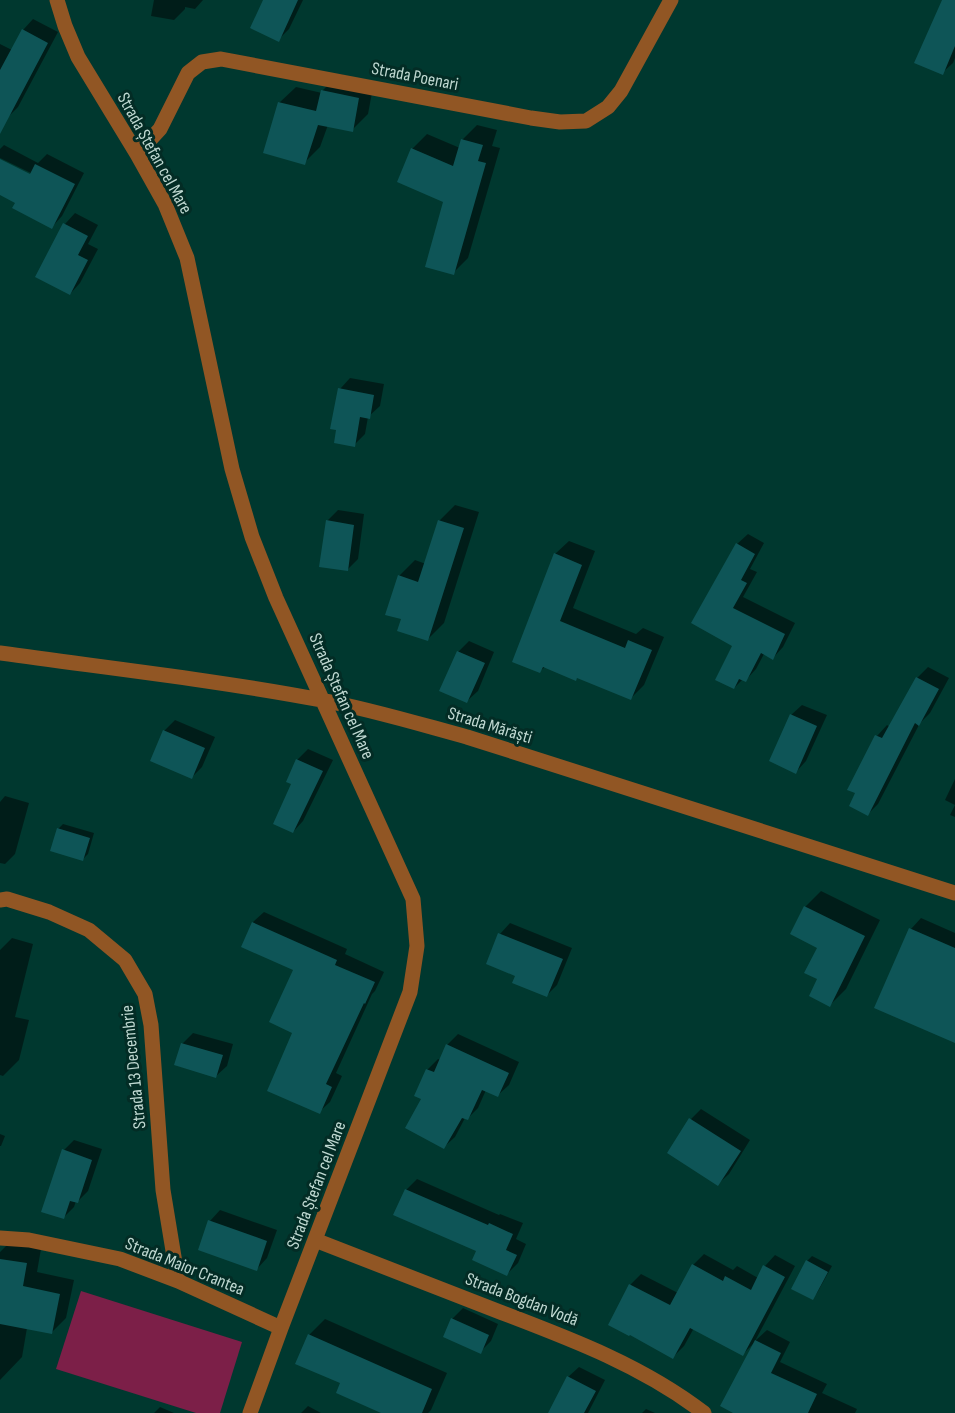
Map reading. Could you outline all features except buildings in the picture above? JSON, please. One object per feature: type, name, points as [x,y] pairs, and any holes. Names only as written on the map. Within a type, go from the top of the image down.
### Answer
[{"type":"street","name":"Strada Ștefan cel Mare","points":[[57,0],[64,26],[78,57],[137,153],[165,204],[187,258],[232,469],[252,537],[276,598],[413,899],[417,946],[410,992],[250,1413]]},
{"type":"street","name":"Strada Poenari","points":[[137,153],[160,129],[188,73],[202,62],[221,59],[531,118],[560,122],[586,121],[608,107],[621,91],[671,0]]},
{"type":"street","name":"Strada Mărăști","points":[[0,654],[322,700],[399,718],[467,737],[955,893]]},
{"type":"street","name":"Strada 13 Decembrie","points":[[0,900],[7,899],[49,912],[89,930],[125,960],[145,994],[151,1025],[162,1190],[178,1281]]},
{"type":"street","name":"Strada Maior Crantea","points":[[0,1238],[29,1240],[120,1259],[178,1281],[281,1328]]},
{"type":"street","name":"Strada Bogdan Vodă","points":[[315,1240],[575,1341],[636,1369],[688,1400],[704,1413]]},
{"type":"shaded area","points":[[81,1291],[242,1342],[220,1413],[196,1413],[56,1369]]}]
